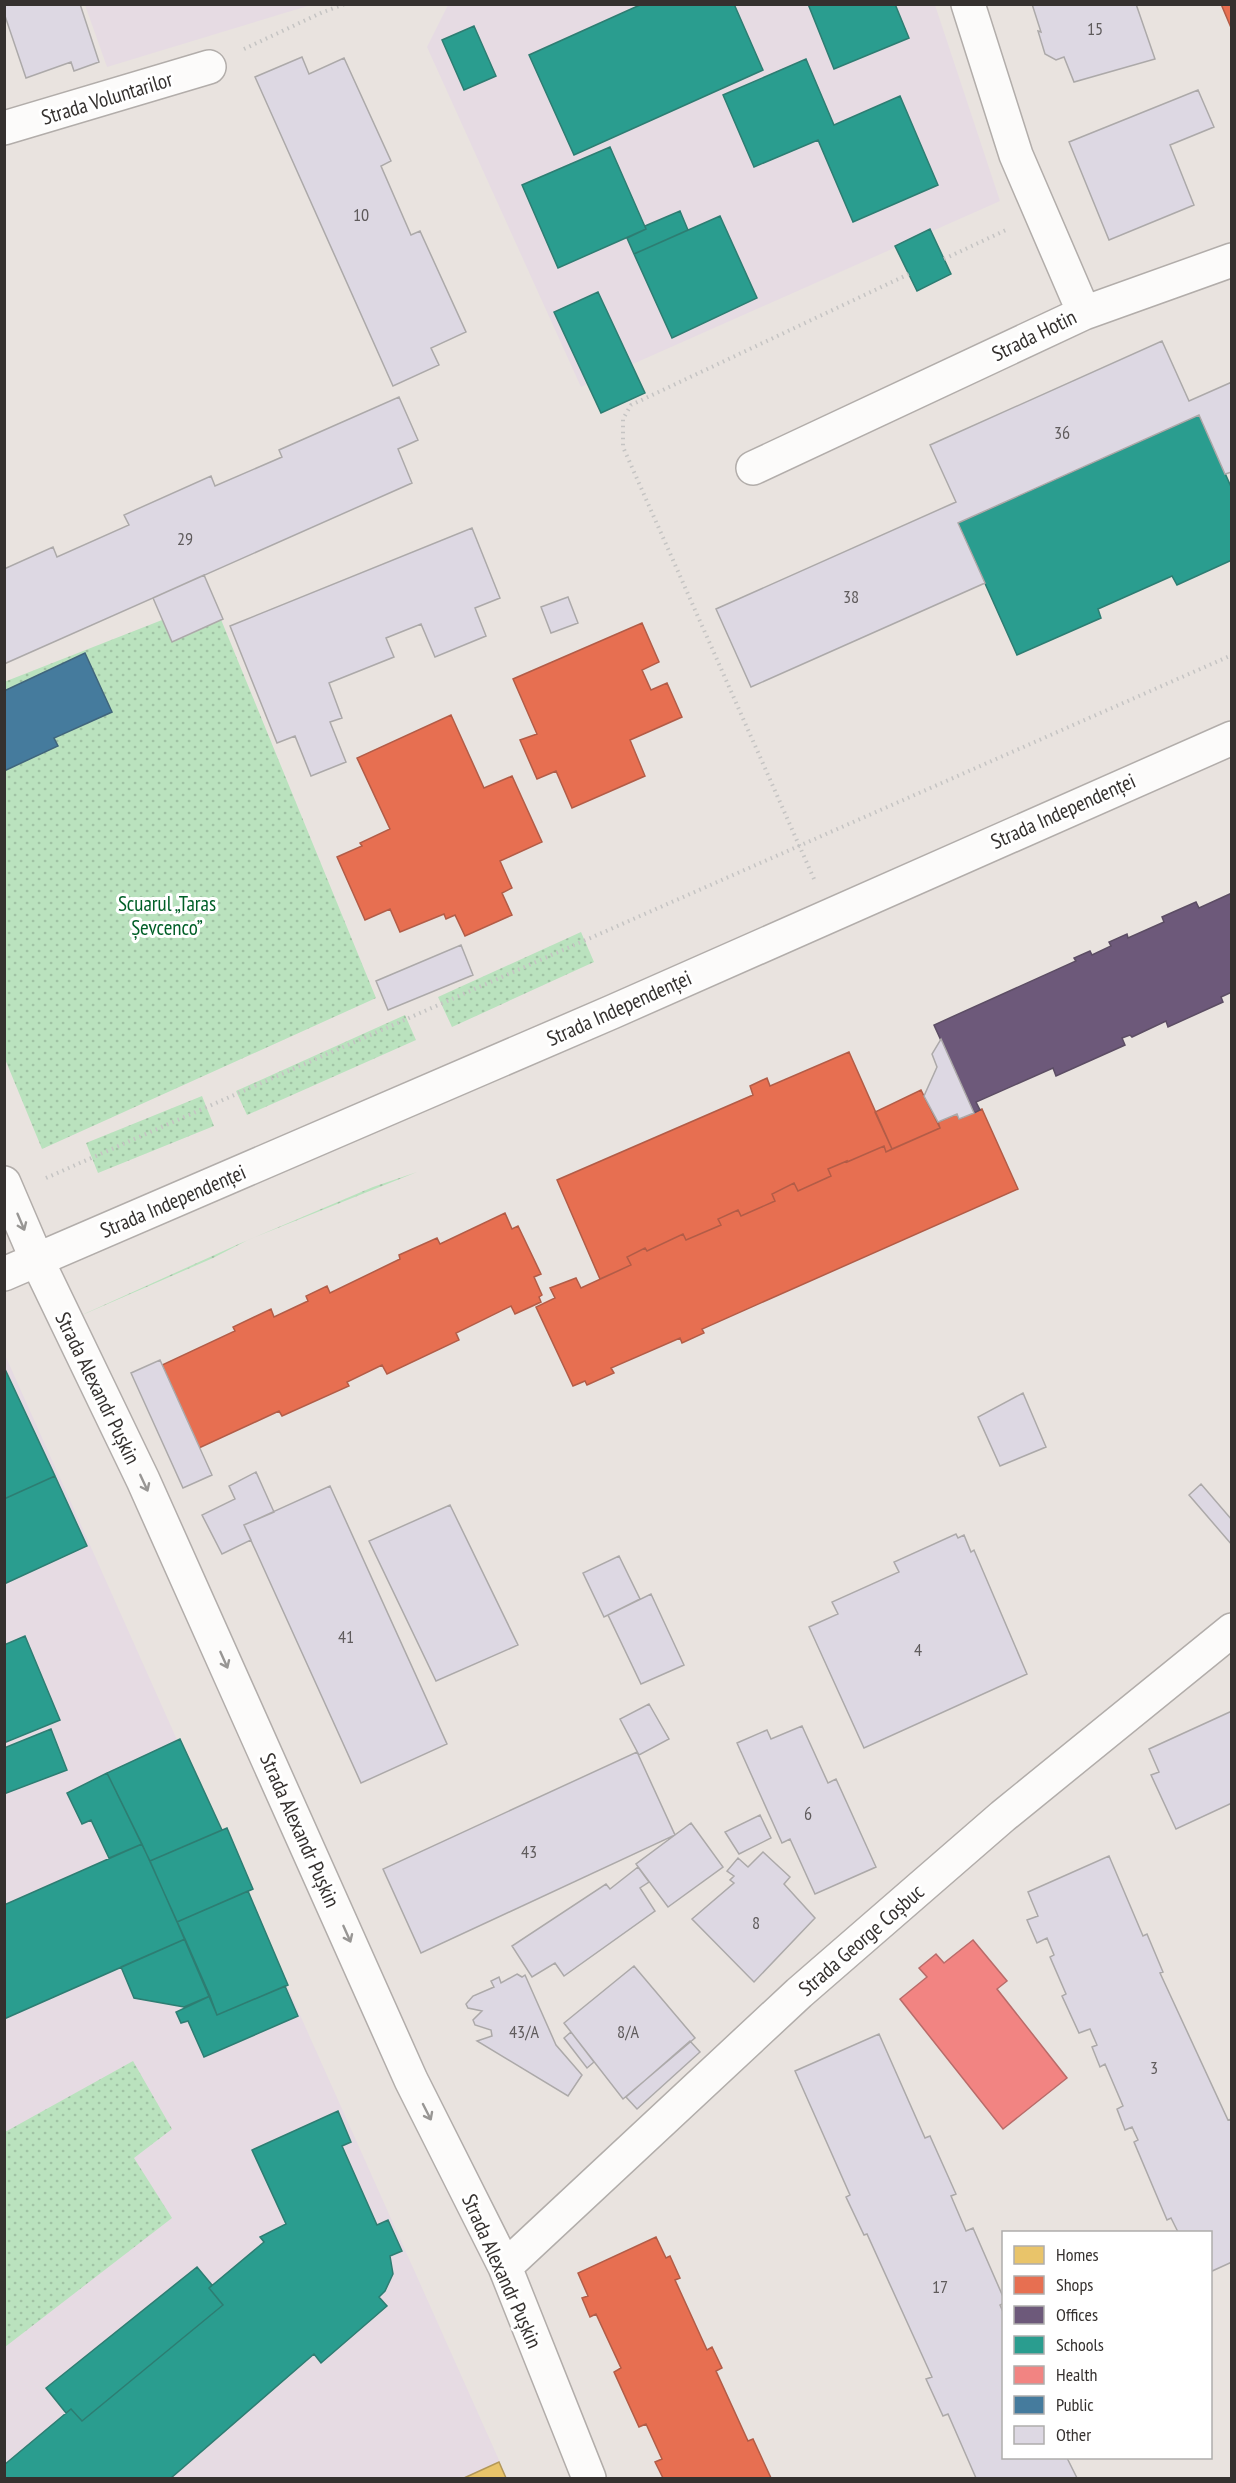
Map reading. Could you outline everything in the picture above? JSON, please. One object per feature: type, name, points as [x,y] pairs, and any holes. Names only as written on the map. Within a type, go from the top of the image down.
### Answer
[{"type":"street","name":"Strada Hotin","points":[[753,468],[1084,313],[1016,154],[968,4]]},
{"type":"street","name":"Strada Voluntarilor","points":[[4,128],[209,67]]},
{"type":"street","points":[[1084,313],[1232,260]]},
{"type":"street","name":"Strada Independenței","points":[[4,1274],[601,1017],[1232,738]]},
{"type":"street","name":"Strada Alexandr Pușkin","points":[[7,1189],[37,1260],[143,1480],[411,2080],[505,2267],[589,2478]]},
{"type":"street","name":"Strada George Coșbuc","points":[[505,2267],[799,1994],[1003,1816],[1232,1630]]},
{"type":"path","points":[[209,67],[277,33],[345,4]]},
{"type":"path","points":[[944,259],[1042,214]]},
{"type":"path","points":[[830,915],[623,447],[623,418],[631,405],[909,274]]},
{"type":"path","points":[[7,1189],[800,847],[1232,655]]},
{"type":"shaded area","points":[[85,4],[311,5],[107,67]]},
{"type":"shaded area","points":[[448,5],[935,5],[1000,201],[581,387],[427,47]]},
{"type":"shaded area","points":[[5,1355],[507,2478],[5,2478]]},
{"type":"green space","name":"Scuarul „Taras Șevcenco”","points":[[213,600],[376,998],[42,1149],[5,1059],[4,682]]},
{"type":"green space","points":[[581,932],[594,962],[452,1027],[438,997]]},
{"type":"green space","points":[[405,1015],[416,1040],[247,1115],[236,1091]]},
{"type":"green space","points":[[202,1096],[214,1126],[98,1173],[86,1143]]},
{"type":"green space","points":[[417,1172],[249,1239],[373,1187]]},
{"type":"green space","points":[[248,1240],[213,1258],[73,1319],[241,1243]]},
{"type":"green space","points":[[133,2061],[172,2129],[134,2158],[172,2218],[5,2347],[5,2132]]},
{"type":"building: Homes","points":[[499,2462],[506,2478],[464,2478]]},
{"type":"building: Shops","points":[[1221,4],[1232,4],[1232,30]]},
{"type":"building: Shops","points":[[642,623],[659,662],[642,670],[651,690],[667,683],[682,717],[630,740],[645,776],[572,808],[556,771],[537,779],[520,740],[537,734],[513,679]]},
{"type":"building: Shops","points":[[451,715],[484,788],[512,776],[542,842],[500,861],[512,888],[502,893],[512,915],[465,936],[455,915],[446,919],[444,914],[400,932],[390,909],[365,920],[337,857],[362,846],[360,843],[390,829],[357,758]]},
{"type":"building: Shops","points":[[849,1052],[892,1149],[886,1152],[884,1146],[828,1169],[831,1176],[798,1191],[794,1183],[772,1194],[775,1201],[741,1216],[738,1210],[718,1219],[721,1225],[686,1240],[683,1234],[647,1251],[645,1248],[627,1257],[631,1265],[600,1279],[557,1180],[753,1095],[750,1086],[767,1078],[770,1086]]},
{"type":"building: Shops","points":[[921,1090],[940,1128],[892,1149],[875,1112]]},
{"type":"building: Shops","points":[[982,1109],[1018,1189],[702,1329],[704,1333],[682,1343],[680,1338],[611,1368],[614,1373],[587,1385],[585,1381],[573,1386],[536,1307],[555,1298],[550,1288],[576,1278],[581,1288],[631,1265],[627,1257],[645,1248],[647,1251],[683,1234],[686,1240],[721,1225],[718,1219],[738,1210],[741,1216],[775,1201],[772,1194],[794,1183],[798,1191],[831,1176],[828,1169],[884,1146],[886,1152],[940,1128],[938,1122],[957,1114],[959,1119]]},
{"type":"building: Shops","points":[[505,1213],[512,1229],[518,1226],[541,1274],[534,1277],[542,1295],[539,1297],[541,1302],[515,1314],[511,1306],[456,1333],[459,1340],[387,1374],[382,1365],[347,1382],[349,1386],[282,1416],[279,1411],[199,1448],[162,1365],[235,1331],[233,1327],[271,1309],[274,1317],[308,1301],[306,1296],[327,1286],[330,1293],[400,1259],[399,1255],[437,1238],[440,1244]]},
{"type":"building: Shops","points":[[656,2237],[666,2258],[670,2256],[680,2278],[675,2280],[707,2350],[712,2347],[722,2368],[716,2371],[748,2441],[753,2439],[771,2478],[663,2478],[655,2462],[662,2459],[646,2424],[639,2427],[614,2372],[621,2368],[596,2314],[590,2317],[582,2298],[588,2296],[578,2273]]},
{"type":"building: Offices","points":[[1232,893],[1232,992],[1221,997],[1223,1002],[1168,1027],[1166,1021],[1132,1037],[1130,1035],[1122,1038],[1125,1045],[1056,1076],[1053,1068],[976,1102],[980,1110],[974,1113],[934,1025],[1076,961],[1074,958],[1090,951],[1092,955],[1111,946],[1109,942],[1127,934],[1128,938],[1164,922],[1162,917],[1196,902],[1199,908]]},
{"type":"building: Schools","points":[[642,4],[734,4],[763,70],[574,155],[529,55]]},
{"type":"building: Schools","points":[[808,4],[895,4],[909,38],[834,69]]},
{"type":"building: Schools","points":[[474,26],[496,76],[464,90],[442,40]]},
{"type":"building: Schools","points":[[806,59],[834,125],[900,96],[938,185],[853,222],[818,140],[754,167],[723,95]]},
{"type":"building: Schools","points":[[610,147],[646,229],[558,268],[522,185]]},
{"type":"building: Schools","points":[[680,211],[688,230],[634,254],[627,238],[646,229],[645,226]]},
{"type":"building: Schools","points":[[720,216],[757,298],[672,338],[634,254]]},
{"type":"building: Schools","points":[[930,229],[951,274],[917,291],[895,246]]},
{"type":"building: Schools","points":[[598,292],[645,393],[601,413],[554,312]]},
{"type":"building: Schools","points":[[1199,415],[1232,489],[1232,560],[1177,585],[1172,576],[1098,609],[1101,618],[1017,655],[958,523]]},
{"type":"building: Schools","points":[[4,1367],[55,1476],[4,1499]]},
{"type":"building: Schools","points":[[55,1476],[87,1546],[4,1584],[4,1499]]},
{"type":"building: Schools","points":[[25,1636],[60,1720],[4,1743],[4,1645]]},
{"type":"building: Schools","points":[[51,1729],[67,1770],[4,1794],[4,1748]]},
{"type":"building: Schools","points":[[180,1739],[222,1830],[150,1861],[107,1773]]},
{"type":"building: Schools","points":[[107,1773],[142,1844],[109,1858],[91,1820],[82,1824],[67,1793]]},
{"type":"building: Schools","points":[[227,1828],[253,1889],[177,1922],[150,1861]]},
{"type":"building: Schools","points":[[142,1844],[185,1939],[4,2019],[4,1905]]},
{"type":"building: Schools","points":[[248,1891],[288,1985],[217,2015],[177,1922]]},
{"type":"building: Schools","points":[[185,1939],[210,1996],[184,2007],[134,1998],[121,1967]]},
{"type":"building: Schools","points":[[285,1986],[298,2016],[204,2057],[188,2021],[181,2023],[176,2012],[210,1996],[217,2015]]},
{"type":"building: Schools","points":[[338,2111],[351,2142],[342,2146],[377,2225],[388,2220],[402,2251],[390,2256],[393,2274],[385,2291],[379,2297],[387,2306],[321,2363],[314,2354],[171,2478],[4,2478],[4,2465],[71,2409],[82,2421],[223,2305],[209,2288],[264,2242],[260,2237],[286,2224],[252,2150]]},
{"type":"building: Schools","points":[[197,2267],[212,2285],[209,2288],[223,2305],[82,2421],[71,2409],[66,2413],[46,2388]]},
{"type":"building: Health","points":[[973,1940],[1007,1981],[997,1989],[1067,2078],[1003,2129],[900,1999],[927,1977],[919,1968],[936,1954],[944,1963]]},
{"type":"building: Public","points":[[85,653],[112,712],[54,738],[58,746],[4,771],[4,691]]},
{"type":"building: Other","points":[[4,4],[80,4],[99,62],[74,71],[71,62],[26,78],[4,13]]},
{"type":"building: Other","points":[[1032,4],[1136,4],[1155,59],[1074,82],[1064,57],[1056,60],[1045,54]]},
{"type":"building: Other","points":[[302,57],[309,74],[344,58],[391,161],[381,166],[411,235],[420,231],[466,332],[431,348],[439,365],[393,386],[255,77]]},
{"type":"building: Other","points":[[1198,90],[1214,127],[1170,145],[1194,205],[1109,240],[1069,142]]},
{"type":"building: Other","points":[[1162,341],[1189,401],[1232,382],[1232,472],[1225,474],[1199,415],[958,523],[985,583],[751,687],[716,609],[956,502],[930,445]]},
{"type":"building: Other","points":[[399,397],[418,440],[398,449],[412,483],[4,664],[4,569],[53,547],[57,557],[129,525],[124,515],[211,476],[215,486],[282,457],[279,450]]},
{"type":"building: Other","points":[[472,528],[500,598],[475,608],[486,636],[435,657],[421,624],[386,638],[394,657],[329,683],[342,718],[330,722],[346,762],[311,776],[295,736],[277,743],[230,626]]},
{"type":"building: Other","points":[[204,575],[223,619],[172,642],[153,598]]},
{"type":"building: Other","points":[[568,597],[578,623],[551,633],[541,607]]},
{"type":"building: Other","points":[[461,945],[473,975],[388,1010],[376,981]]},
{"type":"building: Other","points":[[941,1039],[974,1113],[959,1119],[957,1114],[938,1122],[924,1096],[937,1067],[932,1054]]},
{"type":"building: Other","points":[[160,1360],[212,1475],[183,1488],[131,1373]]},
{"type":"building: Other","points":[[1023,1393],[1046,1447],[1000,1466],[978,1417]]},
{"type":"building: Other","points":[[256,1472],[274,1512],[244,1525],[251,1540],[222,1554],[202,1515],[235,1499],[229,1486]]},
{"type":"building: Other","points":[[1201,1484],[1232,1520],[1232,1545],[1189,1495]]},
{"type":"building: Other","points":[[330,1486],[447,1744],[361,1783],[244,1525]]},
{"type":"building: Other","points":[[450,1505],[518,1645],[436,1681],[369,1541]]},
{"type":"building: Other","points":[[956,1534],[958,1538],[964,1535],[971,1552],[974,1550],[1027,1674],[864,1748],[809,1627],[838,1614],[832,1602],[899,1572],[894,1562]]},
{"type":"building: Other","points":[[619,1556],[640,1599],[604,1617],[583,1573]]},
{"type":"building: Other","points":[[651,1594],[684,1665],[641,1684],[608,1615]]},
{"type":"building: Other","points":[[649,1704],[669,1739],[639,1755],[620,1719]]},
{"type":"building: Other","points":[[1232,1711],[1232,1803],[1176,1829],[1151,1775],[1159,1772],[1149,1749]]},
{"type":"building: Other","points":[[802,1726],[828,1783],[836,1779],[876,1867],[815,1894],[790,1839],[782,1843],[737,1743],[767,1730],[771,1739]]},
{"type":"building: Other","points":[[637,1752],[675,1835],[421,1953],[383,1869]]},
{"type":"building: Other","points":[[760,1815],[771,1838],[739,1854],[725,1832]]},
{"type":"building: Other","points":[[691,1823],[723,1867],[668,1907],[636,1864]]},
{"type":"building: Other","points":[[763,1852],[790,1877],[784,1884],[815,1918],[754,1982],[692,1919],[734,1883],[730,1880],[734,1876],[727,1871],[738,1858],[748,1867]]},
{"type":"building: Other","points":[[1109,1856],[1143,1936],[1147,1934],[1163,1972],[1160,1973],[1228,2120],[1232,2119],[1232,2262],[1212,2271],[1212,2231],[1178,2231],[1171,2218],[1167,2220],[1134,2142],[1138,2140],[1132,2127],[1125,2130],[1117,2109],[1123,2106],[1105,2064],[1100,2067],[1092,2047],[1097,2045],[1090,2029],[1079,2033],[1062,1996],[1066,1994],[1050,1957],[1054,1955],[1047,1938],[1037,1943],[1027,1920],[1038,1916],[1028,1892]]},
{"type":"building: Other","points":[[638,1867],[649,1882],[640,1888],[655,1911],[564,1976],[555,1963],[532,1977],[512,1946],[606,1884],[610,1889]]},
{"type":"building: Other","points":[[634,1966],[695,2038],[623,2099],[564,2023]]},
{"type":"building: Other","points":[[517,1974],[522,1977],[525,1975],[556,2045],[582,2075],[568,2096],[477,2041],[492,2036],[491,2030],[475,2025],[473,2020],[482,2011],[468,2008],[466,2004],[473,1996],[494,1987],[491,1981],[499,1977],[501,1983]]},
{"type":"building: Other","points":[[571,2032],[594,2062],[587,2068],[564,2038]]},
{"type":"building: Other","points":[[879,2034],[925,2138],[930,2136],[956,2194],[951,2196],[966,2231],[973,2228],[1002,2294],[1000,2305],[1002,2310],[1002,2459],[1068,2459],[1077,2478],[976,2478],[948,2414],[943,2416],[926,2379],[932,2377],[867,2234],[864,2235],[846,2197],[850,2195],[795,2071]]},
{"type":"building: Other","points":[[690,2041],[700,2052],[637,2109],[626,2097]]}]
